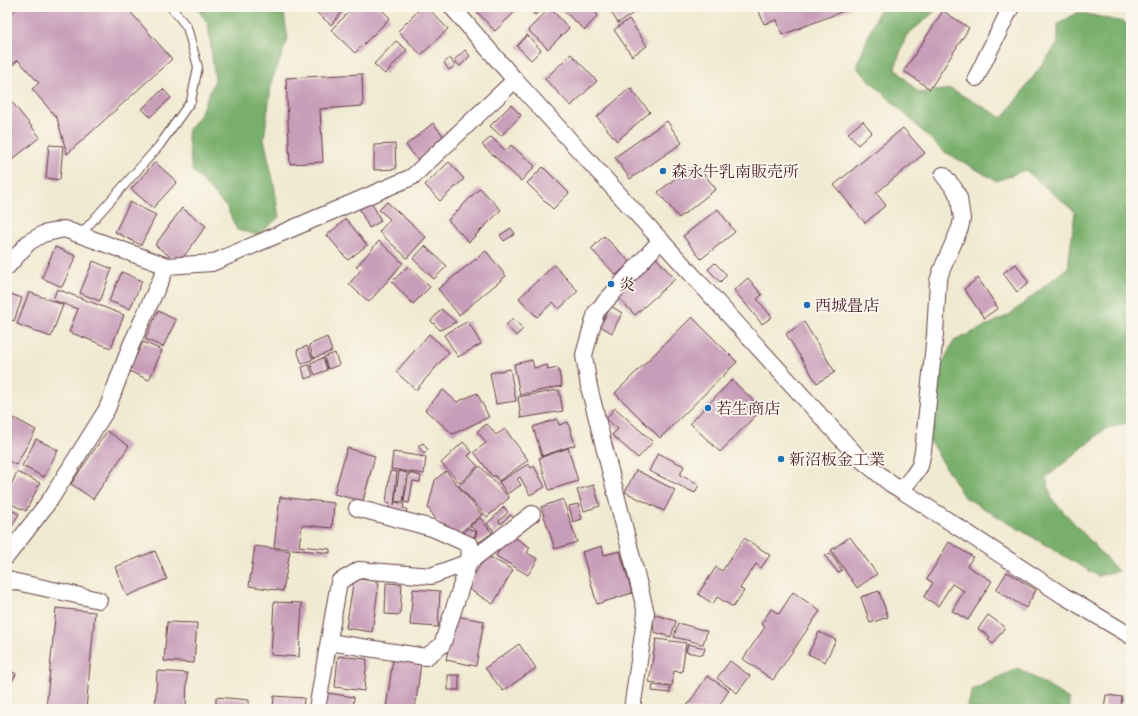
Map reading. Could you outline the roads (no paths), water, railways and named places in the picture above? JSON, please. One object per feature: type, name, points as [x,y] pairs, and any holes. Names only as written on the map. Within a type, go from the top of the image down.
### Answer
[{"type":"street","points":[[452,7],[515,80],[857,456],[891,484],[1064,596],[1131,636]]},
{"type":"street","points":[[976,78],[1011,7]]},
{"type":"street","points":[[7,267],[29,242],[43,234],[64,230],[167,266],[212,263],[412,177],[515,80]]},
{"type":"street","points":[[901,490],[920,466],[923,451],[935,334],[938,282],[942,269],[960,228],[962,219],[959,198],[954,188],[943,175]]},
{"type":"street","points":[[632,709],[646,613],[588,387],[584,355],[596,312],[661,240]]},
{"type":"street","points":[[7,556],[50,500],[107,409],[131,345],[167,266]]},
{"type":"street","points":[[329,642],[426,657],[442,645],[469,562],[470,545],[432,528],[357,508]]},
{"type":"street","points":[[317,709],[339,582],[359,570],[431,576],[469,562],[532,514]]},
{"type":"street","points":[[7,578],[12,581],[99,600]]},
{"type":"lane","points":[[80,235],[159,146],[191,101],[198,67],[187,28],[171,7]]},
{"type":"place","name":"森永牛乳南販売所","points":[[663,171]]},
{"type":"place","name":"炎","points":[[611,284]]},
{"type":"place","name":"西城畳店","points":[[807,305]]},
{"type":"place","name":"若生商店","points":[[708,408]]},
{"type":"place","name":"新沼板金工業","points":[[781,459]]}]
